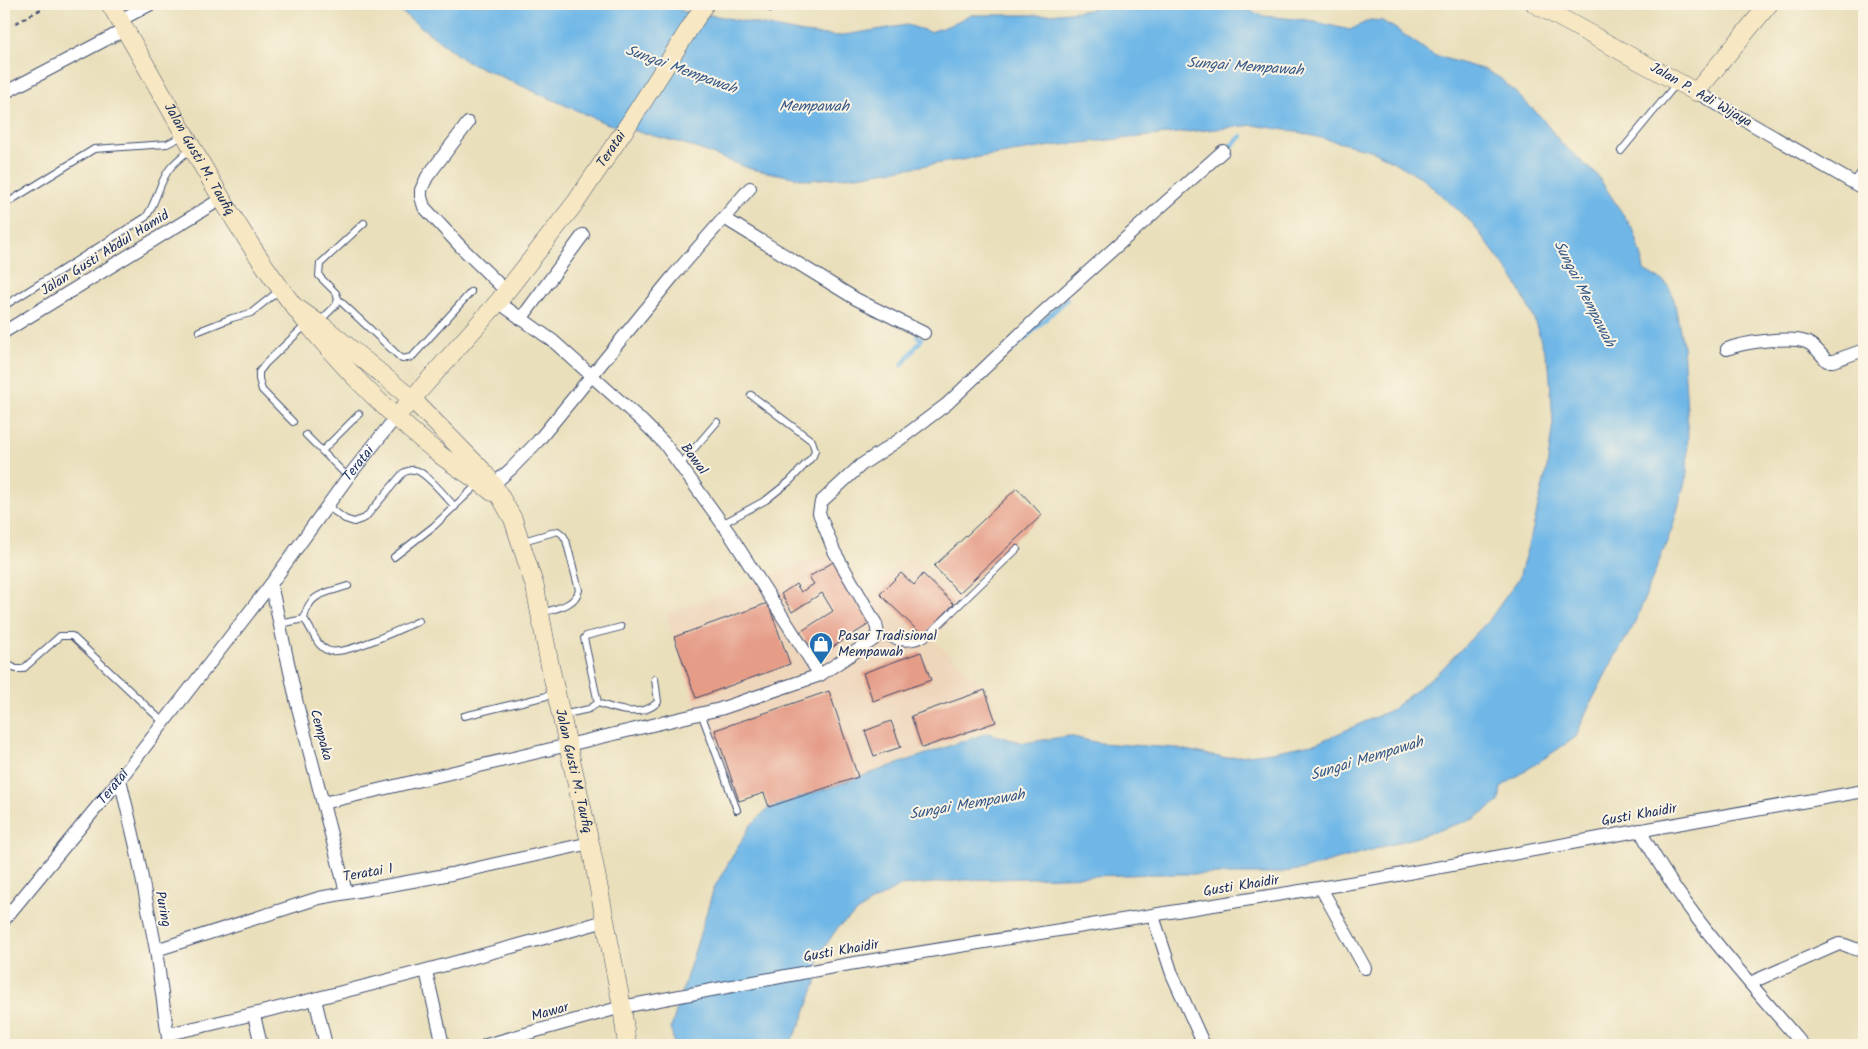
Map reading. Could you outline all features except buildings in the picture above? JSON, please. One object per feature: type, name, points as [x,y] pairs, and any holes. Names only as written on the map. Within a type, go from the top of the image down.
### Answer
[{"type":"main road","name":"Jalan Gusti M. Taufiq","points":[[110,4],[221,198],[257,255],[297,308],[313,323],[412,399],[482,470],[487,485]]},
{"type":"main road","name":"Teratai","points":[[396,417],[502,297],[576,202],[630,122],[705,4]]},
{"type":"main road","name":"Jalan P. Adi Wijaya","points":[[1535,4],[1696,92]]},
{"type":"main road","points":[[1696,92],[1769,4]]},
{"type":"main road","name":"Jalan Gusti M. Taufiq","points":[[313,323],[370,392],[442,457],[487,485],[502,501],[513,519],[535,587],[556,694],[590,843],[622,1007],[627,1045]]},
{"type":"street","points":[[4,93],[123,24],[151,4]]},
{"type":"street","name":"Jalan P. Adi Wijaya","points":[[1696,92],[1859,186]]},
{"type":"street","name":"Bawal","points":[[468,123],[427,177],[421,190],[424,207],[461,247],[522,319],[553,341],[664,443],[770,595],[820,675]]},
{"type":"street","points":[[323,803],[720,709],[820,675],[873,640],[878,634],[873,618],[828,538],[819,513],[821,502],[861,465],[906,436],[947,404],[1048,307],[1222,151]]},
{"type":"street","points":[[487,485],[511,469],[538,441],[674,275],[750,188]]},
{"type":"street","name":"Jalan Gusti Abdul Hamid","points":[[4,332],[221,198]]},
{"type":"street","points":[[724,218],[856,299],[924,333]]},
{"type":"street","points":[[522,319],[583,235]]},
{"type":"street","points":[[1727,349],[1751,342],[1806,342],[1827,361],[1845,358],[1864,350]]},
{"type":"street","name":"Teratai","points":[[4,920],[164,723],[271,584],[348,477],[396,417]]},
{"type":"street","name":"Cempaka","points":[[271,584],[297,704],[346,892]]},
{"type":"street","name":"Puring","points":[[120,779],[136,847],[156,950],[168,1039]]},
{"type":"street","name":"Gusti Khaidir","points":[[622,1007],[849,964],[1321,888],[1864,791]]},
{"type":"street","points":[[1640,830],[1670,880],[1712,936],[1803,1045]]},
{"type":"street","name":"Teratai 1","points":[[156,950],[319,898],[451,874],[590,843]]},
{"type":"street","points":[[1321,888],[1365,968]]},
{"type":"street","points":[[1154,916],[1172,974],[1204,1045]]},
{"type":"street","points":[[168,1039],[426,971],[605,921]]},
{"type":"street","points":[[1750,983],[1840,944],[1856,950],[1864,949]]},
{"type":"street","points":[[426,971],[443,1045]]},
{"type":"street","points":[[315,999],[326,1045]]},
{"type":"street","name":"Mawar","points":[[486,1045],[622,1007]]},
{"type":"street","points":[[254,1015],[262,1045]]},
{"type":"lane","points":[[1621,151],[1678,82]]},
{"type":"lane","points":[[10,201],[94,149],[189,141]]},
{"type":"lane","points":[[4,306],[146,217],[153,208],[171,167],[189,141]]},
{"type":"lane","points":[[1859,186],[1864,168]]},
{"type":"lane","points":[[364,223],[320,264],[319,276],[336,293],[338,299],[402,359],[412,357],[471,292]]},
{"type":"lane","points":[[198,331],[232,318],[252,313],[282,288]]},
{"type":"lane","points":[[293,422],[262,390],[259,372],[266,363],[336,305],[338,299]]},
{"type":"lane","points":[[722,524],[766,500],[790,481],[814,456],[815,450],[812,441],[750,395]]},
{"type":"lane","points":[[322,451],[359,414]]},
{"type":"lane","points":[[680,465],[717,422]]},
{"type":"lane","points":[[306,435],[348,477]]},
{"type":"lane","points":[[327,506],[345,519],[354,522],[365,518],[403,473],[418,470],[455,507]]},
{"type":"lane","points":[[394,557],[455,507],[487,485]]},
{"type":"lane","points":[[521,542],[558,531],[566,540],[579,590],[577,598],[540,614]]},
{"type":"lane","points":[[878,634],[899,643],[910,644],[926,638],[1017,549]]},
{"type":"lane","points":[[304,619],[308,605],[314,597],[348,586]]},
{"type":"lane","points":[[280,624],[304,619]]},
{"type":"lane","points":[[304,619],[311,627],[321,646],[326,650],[335,652],[350,650],[419,621]]},
{"type":"lane","points":[[598,703],[584,638],[621,628]]},
{"type":"lane","points":[[4,662],[16,670],[23,669],[60,636],[72,636],[164,723]]},
{"type":"lane","points":[[598,703],[628,712],[640,711],[658,702],[655,679]]},
{"type":"lane","points":[[464,716],[556,694]]},
{"type":"lane","points":[[561,715],[589,709],[598,703]]},
{"type":"lane","points":[[701,713],[737,810]]},
{"type":"path","points":[[16,23],[50,4]]},
{"type":"shaded area","name":"Pasar Tradisional Mempawah","points":[[828,554],[871,588],[912,555],[968,604],[933,640],[988,690],[1001,724],[768,808],[763,794],[738,802],[693,700],[666,614]]},
{"type":"water","name":"Mempawah","points":[[391,4],[666,4],[685,12],[717,16],[804,33],[838,36],[907,25],[930,32],[948,26],[970,15],[1041,15],[1127,4],[1225,4],[1235,5],[1263,16],[1307,20],[1350,30],[1370,20],[1382,21],[1433,55],[1485,70],[1500,78],[1540,116],[1561,143],[1597,175],[1634,231],[1644,270],[1666,283],[1673,295],[1683,345],[1688,428],[1687,474],[1673,526],[1634,625],[1586,712],[1576,737],[1501,787],[1499,802],[1473,819],[1305,869],[1268,874],[1155,874],[965,880],[900,886],[868,904],[838,927],[820,954],[816,983],[791,1045],[674,1045],[671,1028],[714,888],[750,826],[767,809],[987,733],[1024,743],[1069,736],[1099,743],[1175,748],[1224,758],[1272,752],[1317,743],[1391,710],[1441,670],[1490,619],[1519,578],[1547,468],[1553,422],[1549,366],[1533,316],[1514,279],[1472,223],[1421,177],[1374,151],[1297,132],[1254,125],[1052,146],[856,176],[809,180],[751,169],[685,144],[605,123],[464,60]]},
{"type":"waterway","points":[[1224,152],[1242,136]]},
{"type":"waterway","points":[[1009,353],[1067,299]]},
{"type":"waterway","points":[[902,365],[922,339],[917,336]]},
{"type":"place","name":"Pasar Tradisional Mempawah","points":[[821,665]]},
{"type":"water label","name":"Sungai Mempawah","points":[[1245,67]]},
{"type":"water label","name":"Sungai Mempawah","points":[[681,70]]},
{"type":"water label","name":"Sungai Mempawah","points":[[1584,294]]},
{"type":"water label","name":"Sungai Mempawah","points":[[1367,759]]},
{"type":"water label","name":"Sungai Mempawah","points":[[967,805]]}]
